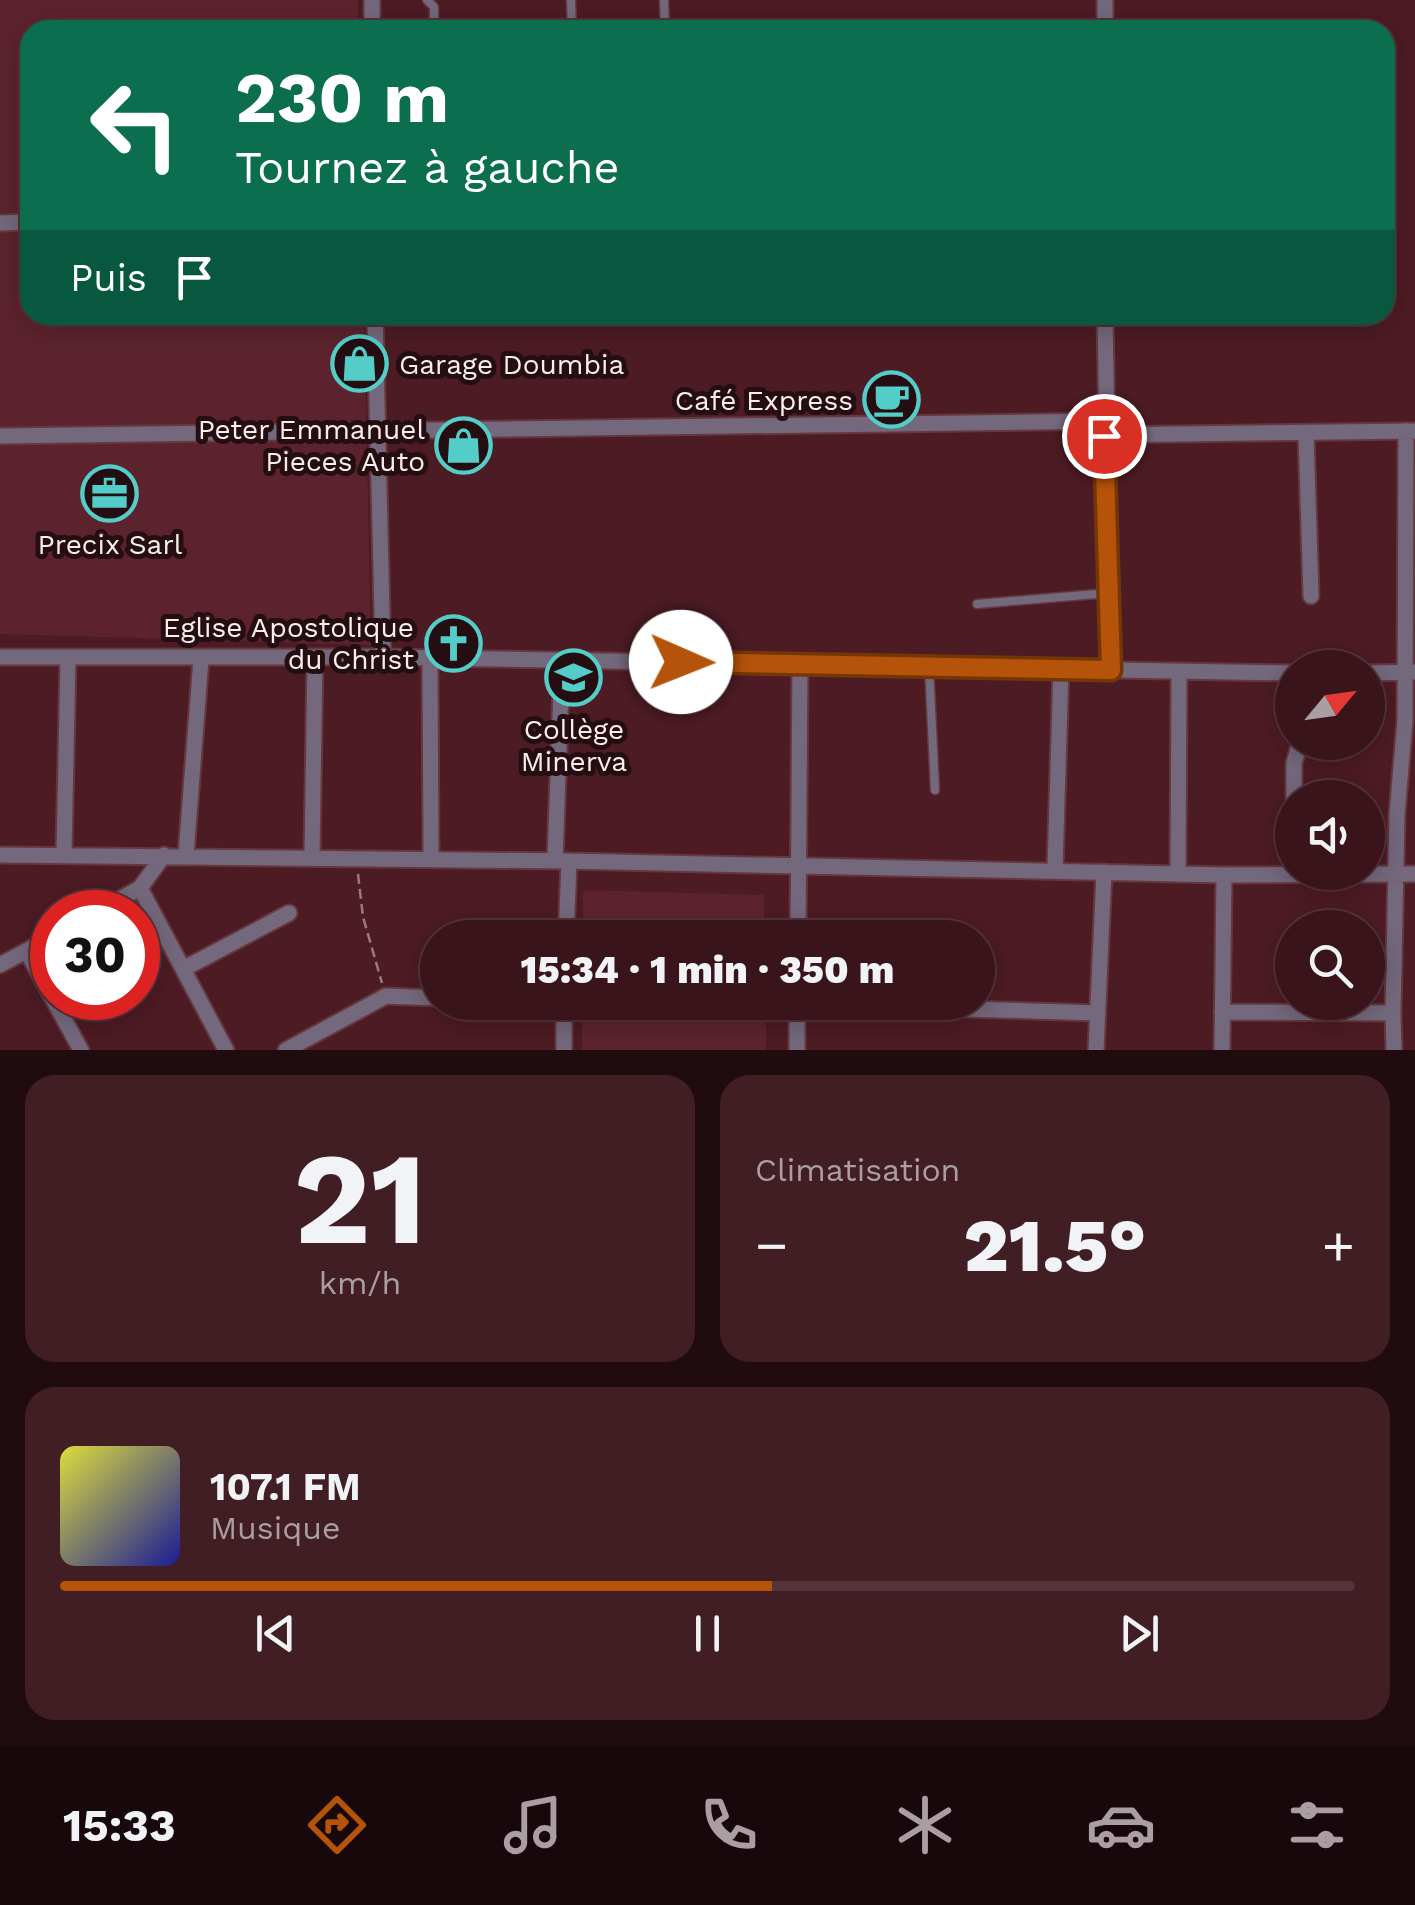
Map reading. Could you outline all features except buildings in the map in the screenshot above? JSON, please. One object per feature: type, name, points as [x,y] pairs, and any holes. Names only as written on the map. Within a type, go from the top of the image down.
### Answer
[{"type":"street","points":[[376,325],[383,657]]},
{"type":"street","points":[[1105,325],[1111,670]]},
{"type":"street","points":[[0,436],[376,430],[1104,428],[1306,434],[1410,431],[1407,874],[1393,1013],[1394,1050]]},
{"type":"street","points":[[1306,434],[1311,596]]},
{"type":"street","points":[[0,657],[383,657],[1275,673]]},
{"type":"street","points":[[186,855],[202,658]]},
{"type":"street","points":[[430,658],[431,859]]},
{"type":"street","points":[[64,854],[68,659]]},
{"type":"street","points":[[312,857],[315,660]]},
{"type":"street","points":[[562,660],[565,920]]},
{"type":"street","points":[[798,920],[800,663]]},
{"type":"street","points":[[1055,869],[1061,668]]},
{"type":"street","points":[[1178,674],[1178,874]]},
{"type":"street","points":[[0,855],[1275,875]]},
{"type":"street","points":[[136,890],[164,855]]},
{"type":"street","points":[[1096,1050],[1104,872]]},
{"type":"street","points":[[1222,1050],[1224,876]]},
{"type":"street","points":[[140,888],[226,1050]]},
{"type":"street","points":[[185,968],[289,913]]},
{"type":"street","points":[[0,965],[30,950]]},
{"type":"street","points":[[26,952],[81,1050]]},
{"type":"street","points":[[286,1050],[386,996],[420,997]]},
{"type":"street","points":[[995,1010],[1098,1013]]},
{"type":"street","points":[[1222,1012],[1393,1013]]},
{"type":"street","points":[[564,1020],[564,1050]]},
{"type":"street","points":[[797,1050],[798,1020]]},
{"type":"lane","points":[[977,604],[1109,593]]},
{"type":"lane","points":[[929,666],[935,790]]},
{"type":"path","points":[[358,858],[358,895],[386,996]]},
{"type":"shaded area","points":[[0,0],[358,0],[358,20],[20,20],[20,325],[364,325],[371,645],[0,634]]},
{"type":"shaded area","points":[[583,890],[764,895],[765,920],[583,920]]},
{"type":"shaded area","points":[[582,1020],[766,1020],[766,1050],[582,1050]]},
{"type":"place","name":"Garage Doumbia","points":[[360,364]]},
{"type":"place","name":"Café Express","points":[[892,400]]},
{"type":"place","name":"Peter Emmanuel Pieces Auto","points":[[464,445]]},
{"type":"place","name":"Precix Sarl","points":[[110,493]]},
{"type":"place","name":"Eglise Apostolique du Christ","points":[[453,643]]},
{"type":"place","name":"Collège Minerva","points":[[574,678]]},
{"type":"route","points":[[681,662],[1111,670],[1104,436]]}]
